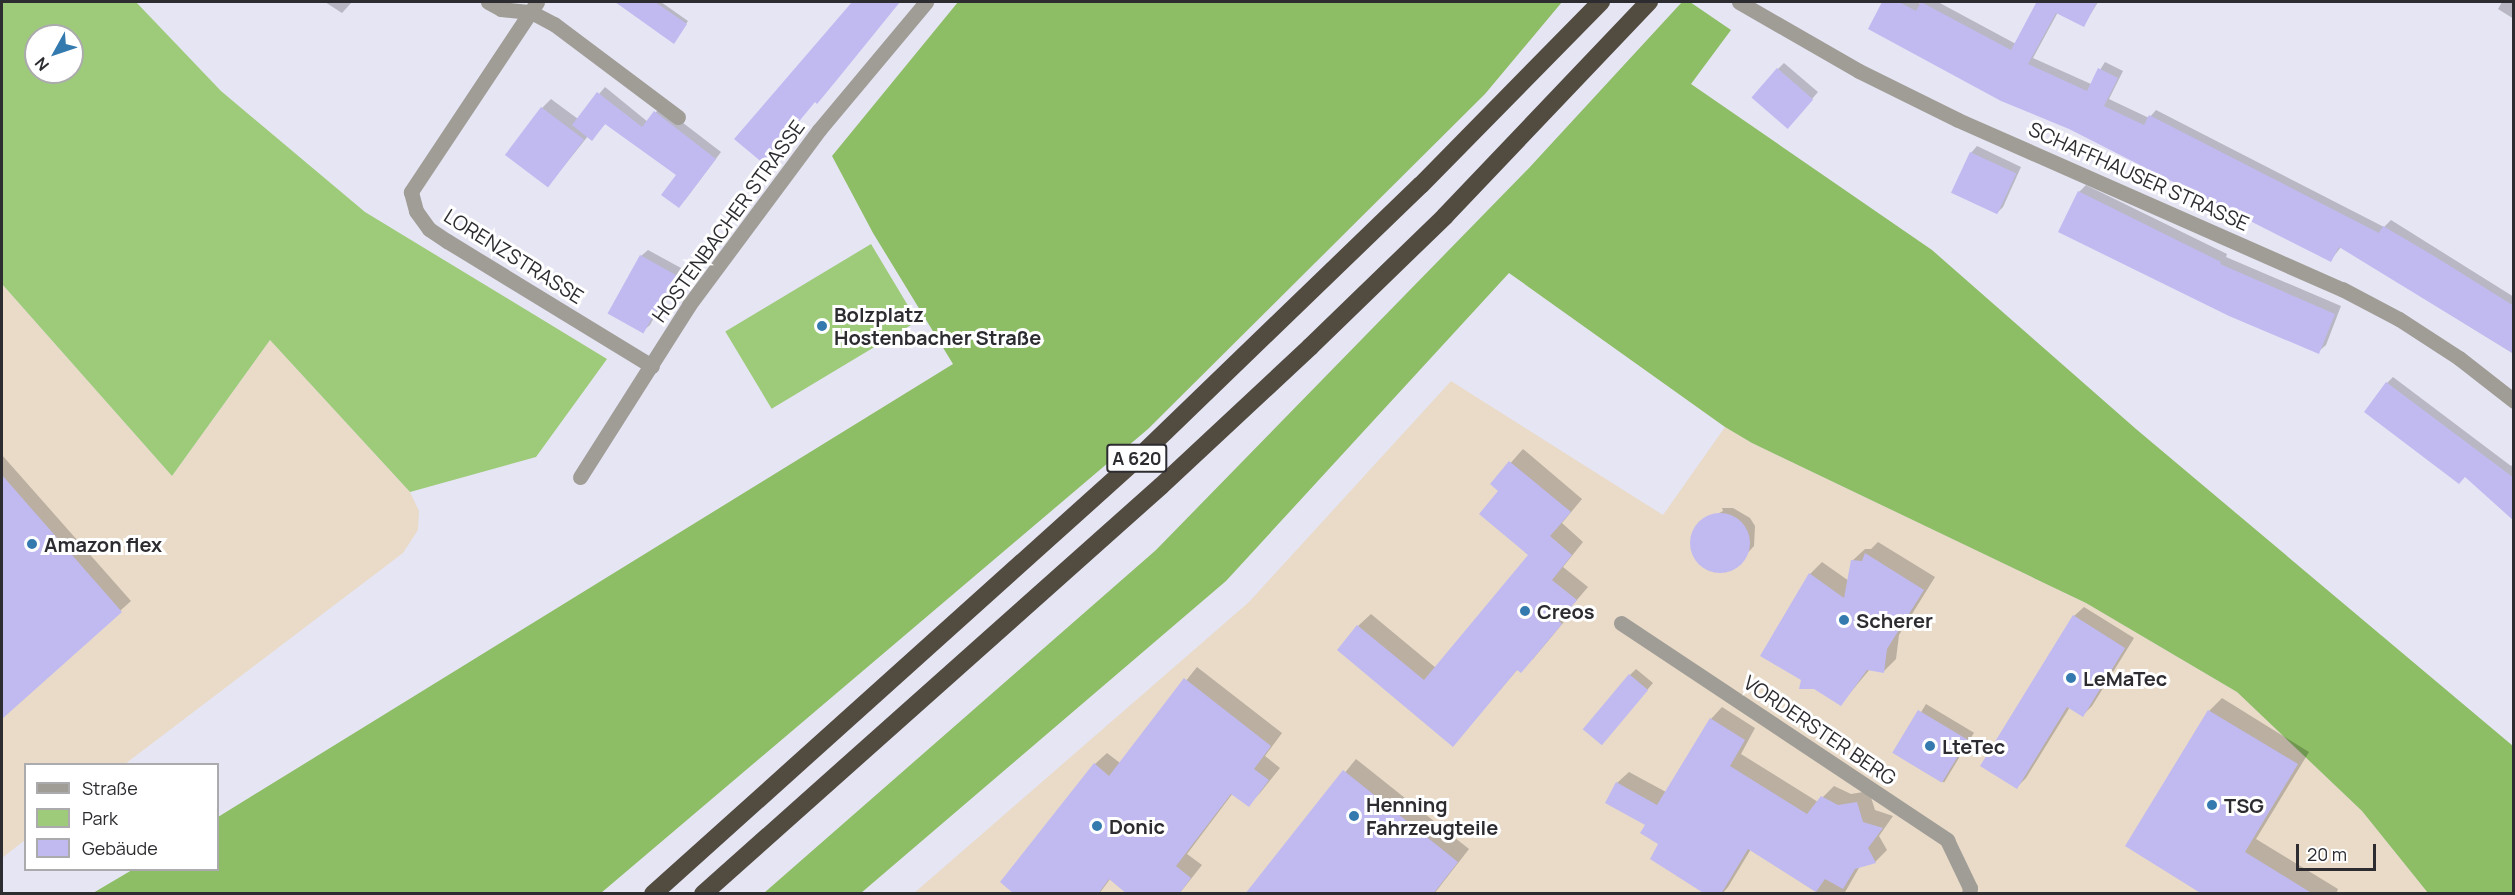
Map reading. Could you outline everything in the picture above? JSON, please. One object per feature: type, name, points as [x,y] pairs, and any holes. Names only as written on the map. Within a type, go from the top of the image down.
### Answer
[{"type":"highway","name":"A 620","points":[[653,894],[1155,441],[1421,185],[1601,2]]},
{"type":"highway","name":"A 620","points":[[703,894],[1161,486],[1301,355],[1444,216],[1645,5]]},
{"type":"street","points":[[488,2],[501,9],[534,7],[678,117]]},
{"type":"street","name":"HOSTENBACHER STRASSE","points":[[580,477],[689,305],[819,130],[926,2]]},
{"type":"street","name":"SCHAFFHAUSER STRASSE","points":[[1739,2],[1859,71],[1958,120],[2342,289],[2399,320],[2459,358],[2514,401]]},
{"type":"street","name":"LORENZSTRASSE","points":[[534,7],[411,192],[416,211],[429,229],[447,242],[652,366]]},
{"type":"street","name":"VORDERSTER BERG","points":[[1621,623],[1947,840],[1970,888],[1969,894]]},
{"type":"shaded area","points":[[2,284],[172,476],[270,340],[410,492],[419,511],[418,530],[403,553],[126,763],[24,763],[24,841],[2,858]]},
{"type":"shaded area","points":[[1451,381],[1663,515],[1725,427],[1752,443],[2086,603],[2237,692],[2362,811],[2428,893],[913,894],[1249,602]]},
{"type":"green space","points":[[2,2],[136,2],[221,91],[365,212],[607,359],[536,457],[410,492],[270,340],[172,476],[2,284]]},
{"type":"green space","points":[[958,2],[1562,2],[1485,94],[1148,429],[601,893],[93,893],[130,871],[219,871],[219,816],[953,364],[873,233],[832,156]]},
{"type":"green space","points":[[1682,2],[1690,2],[1731,30],[1691,84],[1932,250],[2136,429],[2513,746],[2513,893],[2428,893],[2362,811],[2237,692],[2086,603],[1752,443],[1725,427],[1509,273],[1226,581],[861,893],[764,893],[1156,550],[1529,168]]},
{"type":"green space","name":"Bolzplatz Hostenbacher Straße","points":[[871,244],[917,321],[772,409],[725,332]]},
{"type":"building","points":[[615,2],[655,2],[687,24],[674,44]]},
{"type":"building","points":[[852,2],[900,2],[817,104],[815,102],[764,164],[734,139]]},
{"type":"building","points":[[1882,2],[1899,2],[1916,11],[1921,2],[2011,50],[2036,3],[2034,2],[2097,2],[2084,27],[2056,13],[2028,64],[2087,91],[2098,68],[2118,78],[2104,106],[2144,125],[2149,115],[2379,233],[2383,226],[2434,256],[2514,306],[2514,354],[2339,247],[2331,262],[2069,129],[2001,101],[1868,29]]},
{"type":"building","points":[[1777,68],[1813,99],[1788,129],[1751,97]]},
{"type":"building","points":[[597,92],[642,127],[654,111],[716,159],[679,208],[661,195],[676,175],[605,124],[592,141],[572,125]]},
{"type":"building","points":[[541,107],[584,139],[548,187],[505,155]]},
{"type":"building","points":[[1970,152],[2016,174],[1997,214],[1951,193]]},
{"type":"building","points":[[2078,191],[2221,262],[2220,264],[2335,314],[2319,354],[2229,316],[2058,232]]},
{"type":"building","points":[[640,255],[676,275],[643,333],[608,314]]},
{"type":"building","points":[[2386,382],[2514,478],[2514,521],[2465,477],[2459,484],[2364,412]]},
{"type":"building","name":"Creos","points":[[1509,461],[1571,512],[1550,536],[1572,555],[1552,580],[1577,600],[1559,621],[1562,624],[1521,673],[1517,670],[1453,747],[1337,650],[1357,625],[1424,680],[1528,555],[1479,514],[1498,491],[1490,484]]},
{"type":"building","name":"Amazon flex","points":[[2,475],[122,612],[2,719]]},
{"type":"building","points":[[1720,513],[1737,518],[1745,526],[1750,543],[1745,560],[1737,568],[1720,573],[1703,568],[1695,560],[1690,543],[1695,526],[1703,518]]},
{"type":"building","name":"Scherer","points":[[1865,553],[1924,590],[1887,649],[1884,673],[1867,670],[1841,706],[1814,689],[1799,689],[1801,680],[1760,656],[1809,573],[1844,598],[1851,560],[1862,561]]},
{"type":"building","name":"LeMaTec","points":[[2073,615],[2125,648],[2083,717],[2067,707],[2017,789],[1980,766]]},
{"type":"building","points":[[1629,674],[1648,690],[1602,745],[1583,729]]},
{"type":"building","points":[[1184,678],[1271,746],[1254,769],[1269,780],[1249,807],[1231,794],[1176,866],[1191,878],[1179,894],[1127,894],[1109,879],[1098,894],[1014,894],[1000,882],[1094,763],[1109,776]]},
{"type":"building","name":"LteTec","points":[[1918,710],[1968,740],[1942,783],[1892,753]]},
{"type":"building","name":"TSG","points":[[2208,710],[2298,764],[2245,852],[2313,894],[2202,894],[2125,846]]},
{"type":"building","points":[[1710,718],[1745,740],[1730,766],[1807,814],[1821,796],[1838,805],[1857,802],[1863,822],[1883,828],[1868,848],[1876,863],[1855,869],[1843,889],[1825,879],[1816,892],[1748,849],[1721,894],[1705,894],[1650,859],[1658,844],[1640,833],[1645,825],[1605,803],[1616,782],[1657,805]]},
{"type":"building","name":"Henning Fahrzeugteile","points":[[1343,770],[1458,862],[1433,894],[1245,894]]},
{"type":"place","name":"Bolzplatz Hostenbacher Straße","points":[[822,326]]},
{"type":"place","name":"Amazon flex","points":[[32,544]]},
{"type":"place","name":"Creos","points":[[1525,611]]},
{"type":"place","name":"Scherer","points":[[1844,620]]},
{"type":"place","name":"LeMaTec","points":[[2071,678]]},
{"type":"place","name":"LteTec","points":[[1930,746]]},
{"type":"place","name":"TSG","points":[[2212,805]]},
{"type":"place","name":"Henning Fahrzeugteile","points":[[1354,816]]},
{"type":"place","name":"Donic","points":[[1097,826]]}]
